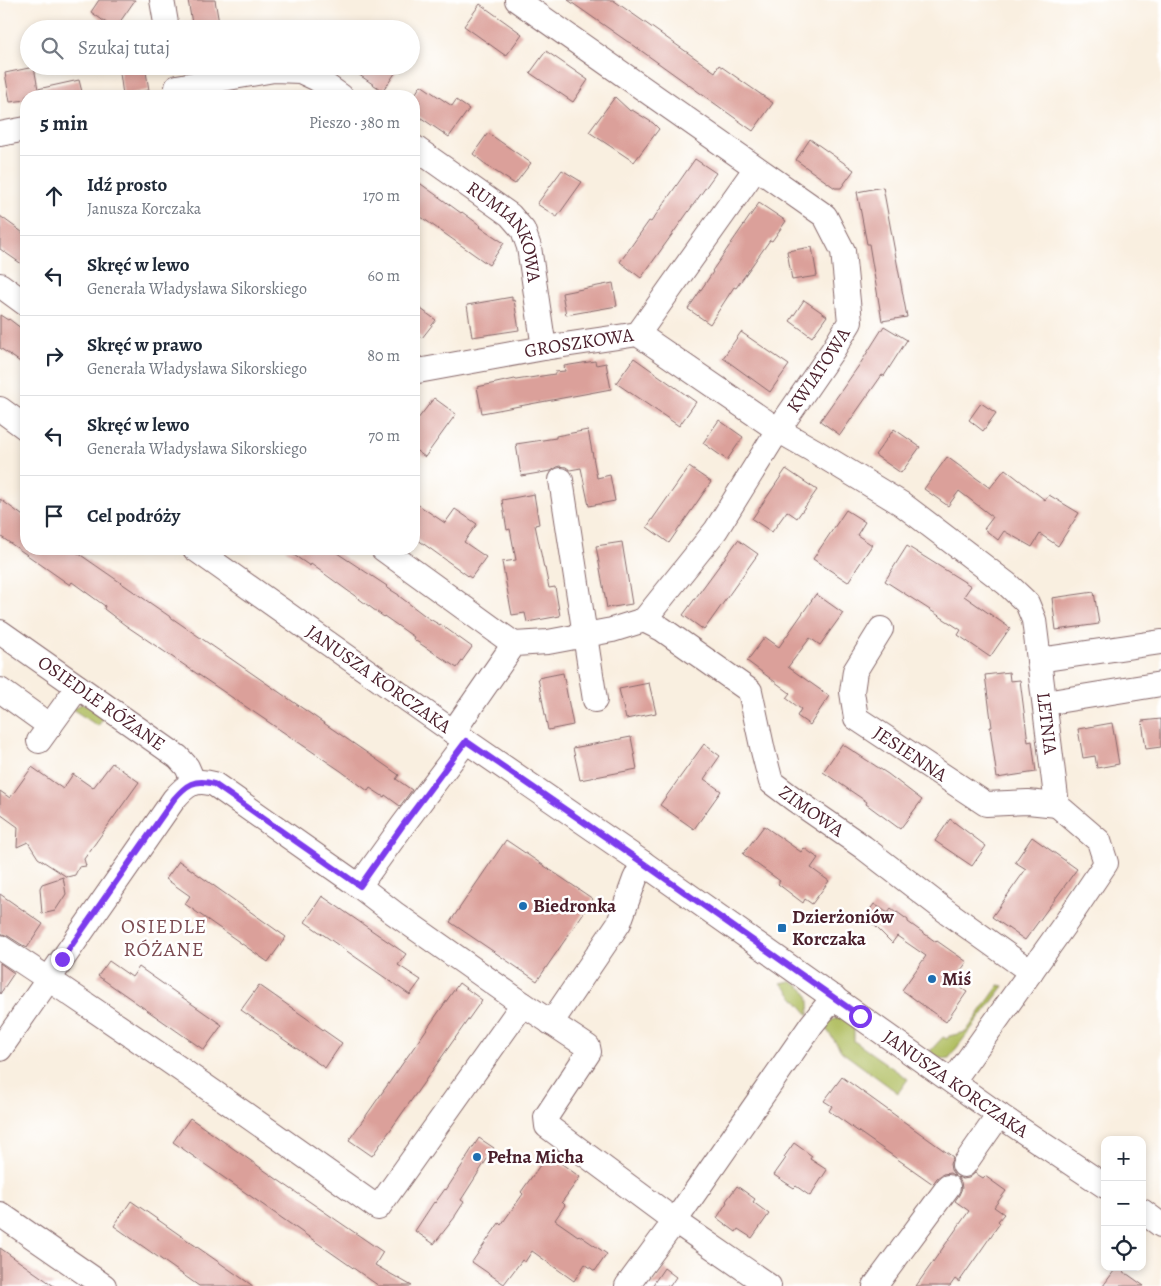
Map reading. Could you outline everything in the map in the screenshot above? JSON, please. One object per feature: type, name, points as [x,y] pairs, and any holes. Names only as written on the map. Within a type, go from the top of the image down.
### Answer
[{"type":"street","points":[[162,0],[165,20]]},
{"type":"street","name":"KWIATOWA","points":[[517,0],[825,216],[843,252],[850,322],[778,430],[716,530],[644,620]]},
{"type":"street","points":[[177,83],[237,75]]},
{"type":"street","points":[[308,75],[333,90]]},
{"type":"street","points":[[0,134],[20,130]]},
{"type":"street","name":"RUMIANKOWA","points":[[420,151],[510,215],[523,230],[529,247],[544,348]]},
{"type":"street","points":[[638,334],[756,168]]},
{"type":"street","points":[[0,285],[20,300]]},
{"type":"street","name":"GROSZKOWA","points":[[420,371],[544,348],[638,334],[778,430]]},
{"type":"street","points":[[0,409],[20,424]]},
{"type":"street","name":"LETNIA","points":[[778,430],[818,452],[902,504],[1007,584],[1027,603],[1034,620],[1057,805]]},
{"type":"street","points":[[561,480],[595,700]]},
{"type":"street","name":"JANUSZA KORCZAKA","points":[[204,555],[1000,1115],[1101,1183]]},
{"type":"street","points":[[391,555],[514,644],[548,642],[612,630],[644,620]]},
{"type":"street","name":"ZIMOWA","points":[[644,620],[662,628],[750,691],[771,782],[863,847],[946,911],[1031,972]]},
{"type":"street","name":"JESIENNA","points":[[881,629],[855,671],[852,692],[856,718],[986,804],[1028,802],[1057,805]]},
{"type":"street","name":"OSIEDLE RÓŻANE","points":[[0,632],[178,757],[186,767],[194,783]]},
{"type":"street","points":[[1039,660],[1161,642]]},
{"type":"street","points":[[360,886],[403,825],[460,736],[514,644]]},
{"type":"street","points":[[1045,703],[1161,684]]},
{"type":"street","points":[[0,690],[44,733],[78,687]]},
{"type":"street","points":[[0,1050],[174,799],[183,788],[194,783],[205,782],[214,784],[360,886],[394,913],[523,1004],[588,1047],[589,1052],[546,1117],[547,1126],[675,1221],[769,1286]]},
{"type":"street","points":[[953,1081],[1106,863],[1099,841],[1057,805]]},
{"type":"street","points":[[551,1023],[619,923],[643,863]]},
{"type":"street","points":[[0,946],[378,1208],[523,1004]]},
{"type":"street","points":[[627,1286],[675,1221],[807,1032],[834,997]]},
{"type":"street","points":[[964,1165],[1000,1115]]},
{"type":"street","points":[[875,1286],[948,1188]]},
{"type":"street","points":[[0,1214],[104,1286]]},
{"type":"street","points":[[1146,1214],[1161,1225]]},
{"type":"green space","points":[[81,704],[87,705],[102,714],[103,719],[98,726],[72,709]]},
{"type":"green space","points":[[790,981],[807,994],[809,1015],[781,983]]},
{"type":"green space","points":[[999,985],[1004,986],[949,1058],[938,1058],[934,1055],[930,1051],[943,1037],[947,1039],[949,1036],[966,1032]]},
{"type":"green space","points":[[844,1016],[854,1022],[854,1041],[908,1079],[898,1093],[842,1052],[823,1024]]},
{"type":"building","points":[[99,0],[135,0],[121,20],[102,20],[91,12]]},
{"type":"building","points":[[188,0],[215,0],[218,20],[191,20]]},
{"type":"building","points":[[568,0],[613,0],[715,72],[719,65],[773,103],[753,131]]},
{"type":"building","points":[[480,4],[522,34],[506,56],[464,26]]},
{"type":"building","points":[[546,51],[588,80],[573,102],[530,73]]},
{"type":"building","points":[[20,70],[20,75],[35,75],[38,89],[79,80],[82,90],[20,90],[20,101],[10,102],[5,73]]},
{"type":"building","points":[[120,75],[146,75],[149,90],[122,90]]},
{"type":"building","points":[[359,75],[394,75],[384,90]]},
{"type":"building","points":[[421,85],[452,106],[456,100],[469,109],[449,137],[420,117],[420,90],[418,90]]},
{"type":"building","points":[[615,97],[630,111],[632,110],[653,123],[659,129],[634,162],[589,132]]},
{"type":"building","points":[[488,133],[531,163],[515,184],[484,164],[473,154]]},
{"type":"building","points":[[810,139],[854,170],[841,188],[835,188],[796,160]]},
{"type":"building","points":[[695,159],[716,173],[641,278],[620,262],[649,221],[651,222]]},
{"type":"building","points":[[562,170],[582,182],[557,217],[537,204]]},
{"type":"building","points":[[420,183],[504,243],[489,265],[420,216]]},
{"type":"building","points":[[883,187],[907,317],[882,321],[869,244],[867,244],[857,192]]},
{"type":"building","points":[[759,203],[786,221],[736,288],[734,287],[710,324],[688,309]]},
{"type":"building","points":[[0,216],[20,231],[20,263],[0,249]]},
{"type":"building","points":[[812,247],[817,276],[792,280],[787,251]]},
{"type":"building","points":[[613,283],[617,306],[566,315],[562,293]]},
{"type":"building","points":[[512,297],[519,330],[472,337],[467,305]]},
{"type":"building","points":[[804,300],[827,316],[812,337],[790,321]]},
{"type":"building","points":[[420,308],[436,320],[422,338],[420,336]]},
{"type":"building","points":[[0,315],[20,327],[20,362],[0,348]]},
{"type":"building","points":[[884,326],[907,340],[884,376],[882,375],[840,435],[820,421]]},
{"type":"building","points":[[741,332],[789,365],[770,392],[723,358]]},
{"type":"building","points":[[634,358],[696,402],[679,426],[616,383]]},
{"type":"building","points":[[595,361],[596,365],[606,363],[611,389],[482,413],[477,387],[515,379],[555,374],[555,372],[565,371],[564,366]]},
{"type":"building","points":[[434,398],[456,414],[425,457],[420,453],[420,416]]},
{"type":"building","points":[[981,403],[996,413],[983,431],[969,420]]},
{"type":"building","points":[[719,420],[743,437],[727,460],[703,443]]},
{"type":"building","points":[[894,429],[920,447],[901,473],[875,455]]},
{"type":"building","points":[[588,430],[597,478],[610,475],[615,501],[589,506],[581,468],[570,470],[559,466],[551,471],[521,476],[516,444],[556,438],[556,436]]},
{"type":"building","points":[[947,457],[990,488],[1005,469],[1045,500],[1049,495],[1079,513],[1058,546],[1040,534],[1032,547],[1004,531],[998,540],[984,529],[993,517],[959,491],[948,506],[924,489]]},
{"type":"building","points":[[689,467],[711,482],[669,543],[647,527]]},
{"type":"building","points":[[786,469],[817,490],[797,518],[787,511],[772,532],[752,519]]},
{"type":"building","points":[[534,494],[539,524],[535,525],[544,568],[549,588],[555,587],[560,616],[527,622],[525,613],[512,615],[502,562],[516,560],[510,529],[507,530],[502,500]]},
{"type":"building","points":[[0,499],[20,514],[20,550],[0,536]]},
{"type":"building","points":[[420,506],[445,523],[455,509],[477,524],[464,542],[486,557],[471,578],[420,541]]},
{"type":"building","points":[[846,510],[865,522],[857,535],[872,545],[848,582],[813,559]]},
{"type":"building","points":[[738,540],[758,554],[704,630],[683,615]]},
{"type":"building","points":[[622,542],[632,604],[607,608],[596,546]]},
{"type":"building","points":[[907,546],[971,586],[964,596],[1010,628],[990,657],[958,635],[961,630],[885,581]]},
{"type":"building","points":[[27,555],[81,555],[399,775],[396,779],[412,790],[400,806],[385,795],[384,797],[370,788],[368,791],[125,625],[104,609],[105,606],[72,582],[70,585]]},
{"type":"building","points":[[294,555],[340,555],[472,647],[457,668],[413,639],[414,637],[311,564],[310,566]]},
{"type":"building","points":[[1094,592],[1099,624],[1056,630],[1052,598]]},
{"type":"building","points":[[816,594],[843,613],[820,645],[810,638],[788,667],[829,696],[810,725],[797,716],[801,709],[786,698],[790,693],[747,661],[765,637],[779,647]]},
{"type":"building","points":[[1009,672],[1010,681],[1020,680],[1028,742],[1032,741],[1036,772],[997,778],[985,675]]},
{"type":"building","points":[[563,673],[573,725],[548,730],[538,678]]},
{"type":"building","points":[[649,683],[656,713],[626,719],[619,689]]},
{"type":"building","points":[[1161,719],[1161,747],[1146,749],[1142,721]]},
{"type":"building","points":[[1112,723],[1119,764],[1097,768],[1095,756],[1083,758],[1078,729]]},
{"type":"building","points":[[631,737],[637,769],[580,780],[573,748]]},
{"type":"building","points":[[704,744],[720,756],[704,779],[721,791],[694,829],[660,805]]},
{"type":"building","points":[[842,744],[888,774],[922,800],[900,829],[866,804],[867,802],[823,772]]},
{"type":"building","points":[[112,763],[139,782],[84,859],[86,866],[79,867],[75,875],[67,877],[38,858],[28,842],[17,847],[18,827],[0,814],[0,791],[10,798],[32,767],[63,789],[73,774],[93,788]]},
{"type":"building","points":[[950,819],[986,846],[972,866],[935,841]]},
{"type":"building","points":[[764,826],[801,852],[804,848],[818,858],[811,868],[829,881],[812,904],[805,899],[803,903],[778,884],[780,881],[743,854]]},
{"type":"building","points":[[1032,837],[1077,869],[1025,940],[992,917],[1026,869],[1015,862]]},
{"type":"building","points":[[506,840],[593,899],[537,981],[450,922]]},
{"type":"building","points":[[179,861],[286,937],[268,962],[185,904],[190,896],[166,879]]},
{"type":"building","points":[[63,877],[66,894],[55,911],[42,914],[40,888],[42,884]]},
{"type":"building","points":[[0,894],[43,924],[27,948],[0,933]]},
{"type":"building","points":[[322,896],[406,954],[398,965],[421,980],[410,995],[305,922]]},
{"type":"building","name":"Miś","points":[[874,904],[888,913],[891,909],[897,912],[936,942],[967,962],[952,982],[967,992],[946,1022],[902,990],[926,956],[897,936],[892,943],[864,918]]},
{"type":"building","points":[[109,961],[132,977],[139,967],[222,1025],[204,1050],[98,976]]},
{"type":"building","points":[[0,963],[14,973],[0,994]]},
{"type":"building","points":[[459,983],[482,1000],[372,1156],[349,1140]]},
{"type":"building","points":[[259,985],[342,1043],[325,1068],[241,1010]]},
{"type":"building","points":[[842,1077],[953,1157],[950,1164],[955,1176],[950,1173],[943,1174],[933,1184],[829,1111],[832,1106],[824,1101]]},
{"type":"building","points":[[190,1118],[383,1252],[375,1265],[412,1286],[379,1286],[173,1142]]},
{"type":"building","points":[[479,1138],[494,1148],[461,1200],[464,1202],[455,1217],[434,1244],[415,1231],[434,1202],[446,1190]]},
{"type":"building","points":[[794,1143],[812,1156],[810,1159],[827,1170],[810,1196],[796,1186],[794,1188],[774,1175]]},
{"type":"building","points":[[548,1154],[580,1177],[562,1202],[565,1205],[555,1220],[607,1254],[595,1271],[585,1264],[574,1281],[532,1251],[525,1262],[522,1260],[504,1284],[472,1262],[499,1223],[501,1225],[523,1194],[521,1192]]},
{"type":"building","points":[[975,1173],[983,1178],[985,1176],[1006,1191],[994,1207],[1004,1214],[998,1221],[1000,1223],[959,1282],[955,1279],[950,1286],[916,1286],[969,1211],[955,1201],[962,1188],[961,1182],[957,1177],[969,1178]]},
{"type":"building","points":[[737,1186],[755,1199],[753,1202],[769,1214],[752,1238],[738,1229],[736,1232],[717,1218]]},
{"type":"building","points":[[131,1201],[253,1286],[199,1286],[114,1226]]},
{"type":"building","points":[[0,1248],[54,1286],[0,1286]]},
{"type":"building","points":[[664,1268],[676,1277],[670,1286],[652,1286]]},
{"type":"building","points":[[1114,1271],[1123,1271],[1144,1286],[1103,1286]]},
{"type":"place","name":"Biedronka","points":[[523,906]]},
{"type":"place","name":"Dzierżoniów Korczaka","points":[[782,928]]},
{"type":"place","name":"Miś","points":[[932,979]]},
{"type":"place","name":"Pełna Micha","points":[[477,1157]]},
{"type":"district","name":"OSIEDLE RÓŻANE","points":[[164,938]]},
{"type":"route","points":[[62,959],[183,788],[194,783],[205,782],[214,784],[360,886],[386,847],[466,741],[860,1016]]}]
